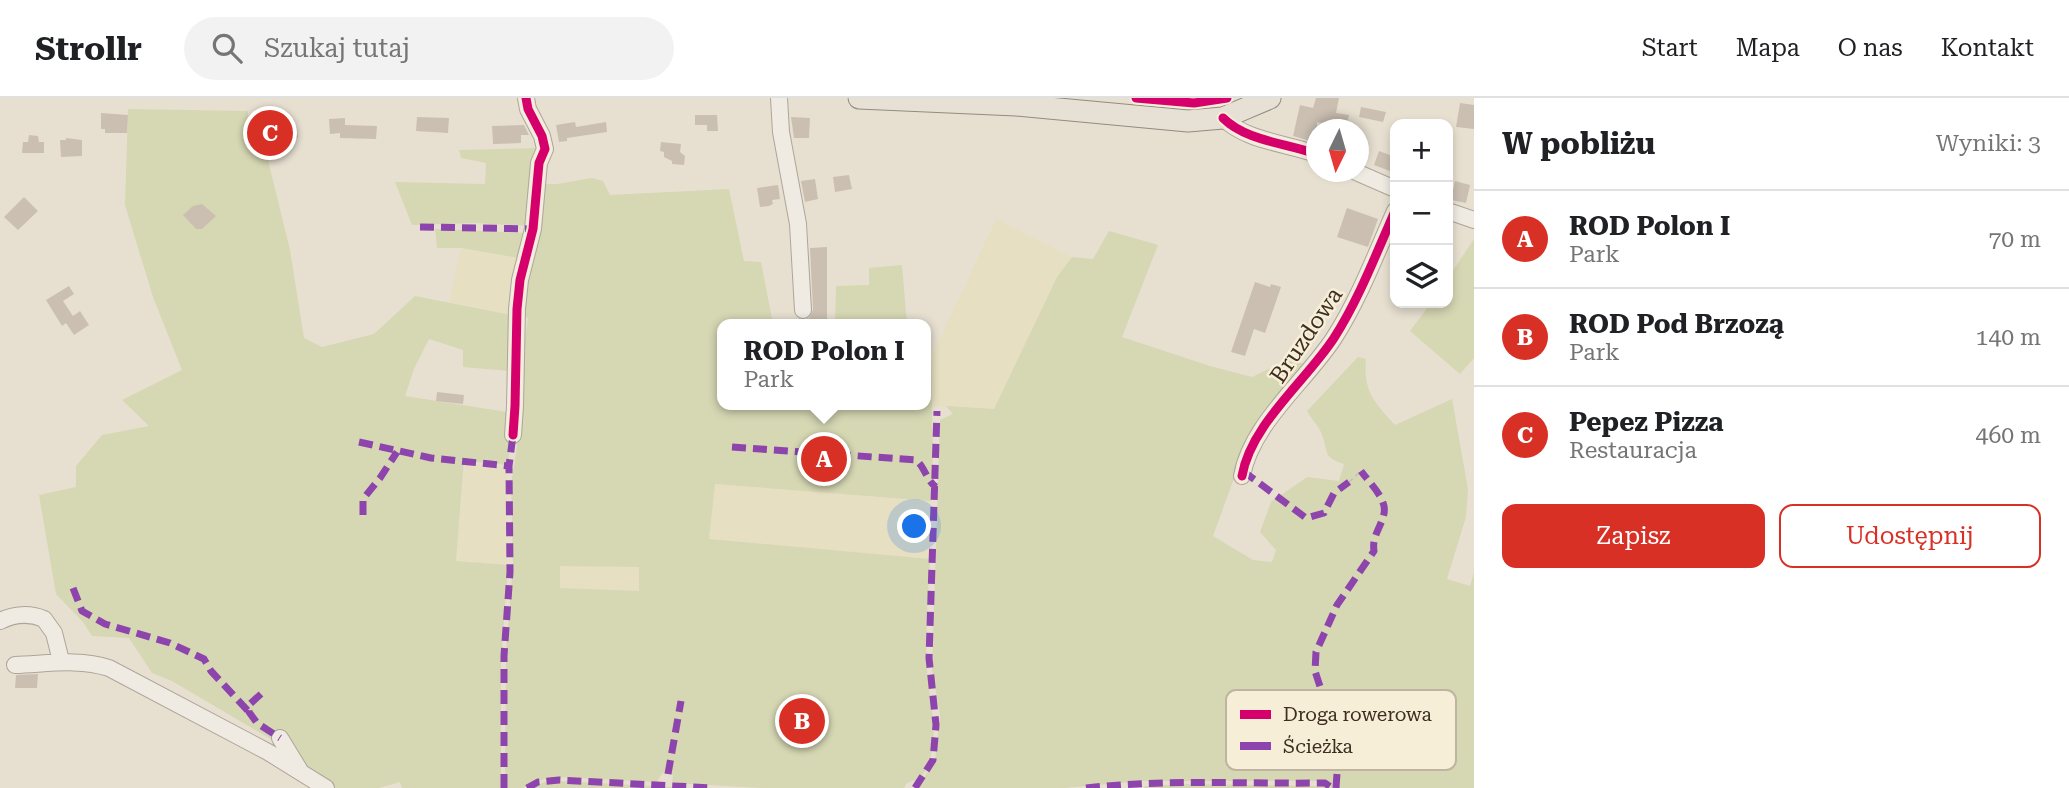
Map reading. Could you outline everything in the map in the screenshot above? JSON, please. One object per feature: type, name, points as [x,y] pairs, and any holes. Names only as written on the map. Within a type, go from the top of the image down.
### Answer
[{"type":"main road","points":[[859,98],[1016,105],[1188,121],[1223,118],[1270,98]]},
{"type":"street","points":[[513,435],[520,280],[527,260],[539,163],[545,149],[526,98]]},
{"type":"street","points":[[779,98],[780,132],[798,224],[803,310]]},
{"type":"street","points":[[1223,118],[1233,128],[1306,151]]},
{"type":"street","points":[[1369,178],[1390,187]]},
{"type":"street","points":[[1453,213],[1474,220]]},
{"type":"street","name":"Bruzdowa","points":[[1242,476],[1259,434],[1339,329],[1390,222]]},
{"type":"street","points":[[0,621],[15,615],[29,615],[48,621],[61,661]]},
{"type":"street","points":[[15,665],[61,661],[109,668],[268,752],[326,788]]},
{"type":"street","points":[[280,738],[302,773]]},
{"type":"path","points":[[1349,482],[1361,471]]},
{"type":"shaded area","points":[[996,219],[1072,257],[1057,277],[994,409],[932,407],[931,358]]},
{"type":"shaded area","points":[[461,248],[519,258],[511,315],[449,302]]},
{"type":"shaded area","points":[[465,463],[507,467],[508,565],[456,561]]},
{"type":"shaded area","points":[[714,484],[931,501],[930,559],[709,540]]},
{"type":"shaded area","points":[[560,565],[639,567],[639,592],[560,588]]},
{"type":"green space","points":[[128,109],[248,111],[249,130],[266,152],[290,250],[304,338],[322,347],[374,334],[415,296],[511,315],[509,371],[463,367],[463,350],[429,339],[414,369],[405,396],[513,413],[508,465],[464,461],[456,561],[508,565],[501,662],[501,788],[402,788],[400,782],[379,788],[335,788],[274,741],[172,681],[152,673],[129,638],[92,636],[83,622],[56,594],[39,495],[76,487],[76,466],[102,435],[149,426],[122,400],[182,370],[153,297],[125,205]]},
{"type":"green space","points":[[543,148],[529,226],[475,223],[412,225],[395,182],[485,184],[486,163],[461,158],[459,150]]},
{"type":"green space","points":[[592,178],[603,181],[610,195],[729,189],[744,261],[761,262],[772,319],[717,319],[717,410],[931,410],[931,358],[933,452],[931,501],[715,484],[709,539],[930,559],[926,654],[934,738],[928,765],[921,778],[907,783],[904,788],[762,788],[672,783],[673,775],[662,773],[657,782],[558,777],[534,781],[523,788],[505,788],[506,653],[513,564],[511,484],[517,447],[521,365],[528,318],[522,315],[540,184]],"holes":[[[560,566],[639,567],[639,591],[560,588]]]},
{"type":"green space","points":[[435,229],[526,233],[519,258],[461,248],[437,248]]},
{"type":"green space","points":[[1109,231],[1158,245],[1122,337],[1252,377],[1291,358],[1307,366],[1247,443],[1213,536],[1253,560],[1272,562],[1276,550],[1260,532],[1271,502],[1307,477],[1339,481],[1344,464],[1327,454],[1321,432],[1307,411],[1358,357],[1366,359],[1368,388],[1395,425],[1452,399],[1468,489],[1466,517],[1447,579],[1470,586],[1474,573],[1474,788],[1145,788],[1144,786],[1186,784],[1322,786],[1323,781],[1142,781],[1065,788],[917,788],[935,761],[940,715],[932,669],[940,420],[953,414],[946,406],[994,409],[1057,277],[1072,257],[1093,259]]},
{"type":"green space","points":[[1474,239],[1474,358],[1460,374],[1410,331],[1427,308],[1453,308],[1453,270]]},
{"type":"green space","points":[[902,265],[907,319],[835,319],[836,286],[869,285],[869,268]]},
{"type":"green space","points":[[545,782],[690,788],[531,788]]},
{"type":"building","points":[[1316,98],[1339,98],[1336,113],[1349,115],[1348,119],[1306,119],[1306,140],[1293,136],[1300,105],[1313,108]]},
{"type":"building","points":[[1460,103],[1474,105],[1474,129],[1456,127]]},
{"type":"building","points":[[1361,107],[1386,112],[1383,122],[1359,117]]},
{"type":"building","points":[[101,113],[128,115],[127,133],[105,133],[105,129],[101,129]]},
{"type":"building","points":[[695,115],[717,115],[718,131],[707,131],[707,125],[695,125]]},
{"type":"building","points":[[417,117],[449,118],[448,133],[416,131]]},
{"type":"building","points":[[791,117],[810,118],[809,138],[794,138]]},
{"type":"building","points":[[345,118],[345,125],[377,126],[376,139],[340,138],[340,133],[330,134],[329,119]]},
{"type":"building","points":[[575,122],[576,127],[606,122],[607,132],[567,138],[567,141],[559,142],[556,125]]},
{"type":"building","points":[[524,125],[529,135],[521,135],[521,143],[493,144],[492,126]]},
{"type":"building","points":[[297,127],[298,138],[278,139],[279,145],[263,146],[262,128]]},
{"type":"building","points":[[29,135],[38,136],[39,142],[44,142],[44,153],[22,153],[23,142],[28,142]]},
{"type":"building","points":[[60,140],[82,140],[82,156],[61,157]]},
{"type":"building","points":[[661,142],[681,144],[680,152],[685,156],[684,165],[672,164],[672,161],[664,157],[664,152],[660,151]]},
{"type":"building","points":[[1379,151],[1390,155],[1390,171],[1374,165]]},
{"type":"building","points":[[849,175],[852,189],[835,192],[833,177]]},
{"type":"building","points":[[815,179],[818,199],[805,202],[801,181]]},
{"type":"building","points":[[1455,181],[1470,185],[1466,203],[1453,200]]},
{"type":"building","points":[[778,185],[780,199],[772,200],[773,204],[769,206],[760,207],[757,188]]},
{"type":"building","points":[[24,197],[38,211],[18,230],[4,217]]},
{"type":"building","points":[[202,204],[216,216],[202,229],[196,229],[183,215],[193,206]]},
{"type":"building","points":[[1347,208],[1378,219],[1368,247],[1337,237]]},
{"type":"building","points":[[827,247],[827,319],[805,319],[809,318],[813,310],[810,248]]},
{"type":"building","points":[[1255,282],[1281,287],[1265,333],[1254,329],[1245,356],[1231,352]]},
{"type":"building","points":[[69,286],[74,294],[63,301],[73,316],[80,311],[89,325],[74,335],[66,323],[62,326],[46,300]]},
{"type":"building","points":[[437,392],[464,395],[463,404],[436,401]]},
{"type":"building","points":[[38,674],[37,688],[15,688],[16,675]]},
{"type":"marked path","points":[[420,227],[533,229]]},
{"type":"marked path","points":[[915,788],[933,760],[936,725],[929,658],[937,411]]},
{"type":"marked path","points":[[504,788],[504,656],[510,572],[509,466],[513,435]]},
{"type":"marked path","points":[[359,442],[431,458],[509,466]]},
{"type":"marked path","points":[[732,447],[916,460],[936,487]]},
{"type":"marked path","points":[[363,515],[363,499],[397,452]]},
{"type":"marked path","points":[[1243,471],[1306,518],[1324,513],[1334,493],[1349,482]]},
{"type":"marked path","points":[[1321,690],[1315,671],[1316,652],[1337,605],[1374,551],[1375,538],[1384,512],[1377,492],[1361,471]]},
{"type":"marked path","points":[[73,588],[82,611],[105,624],[170,643],[204,659],[211,671],[249,712]]},
{"type":"marked path","points":[[261,694],[250,704],[249,712],[257,723],[280,738]]},
{"type":"marked path","points":[[668,774],[681,701]]},
{"type":"marked path","points":[[1336,788],[1337,770]]},
{"type":"marked path","points":[[527,788],[538,782],[559,780],[713,788]]},
{"type":"marked path","points":[[1086,788],[1206,782],[1325,783],[1332,788]]},
{"type":"cycle path","points":[[513,435],[520,280],[533,229],[539,163],[545,149],[526,98]]},
{"type":"cycle path","points":[[1136,98],[1194,103],[1227,98]]},
{"type":"cycle path","points":[[1223,118],[1232,126],[1255,137],[1306,151]]},
{"type":"cycle path","points":[[1242,476],[1256,439],[1343,323],[1390,223]]},
{"type":"place","name":"Pepez Pizza","points":[[270,133]]},
{"type":"place","name":"ROD Polon I","points":[[824,459]]},
{"type":"place","name":"ROD Pod Brzozą","points":[[802,721]]}]
